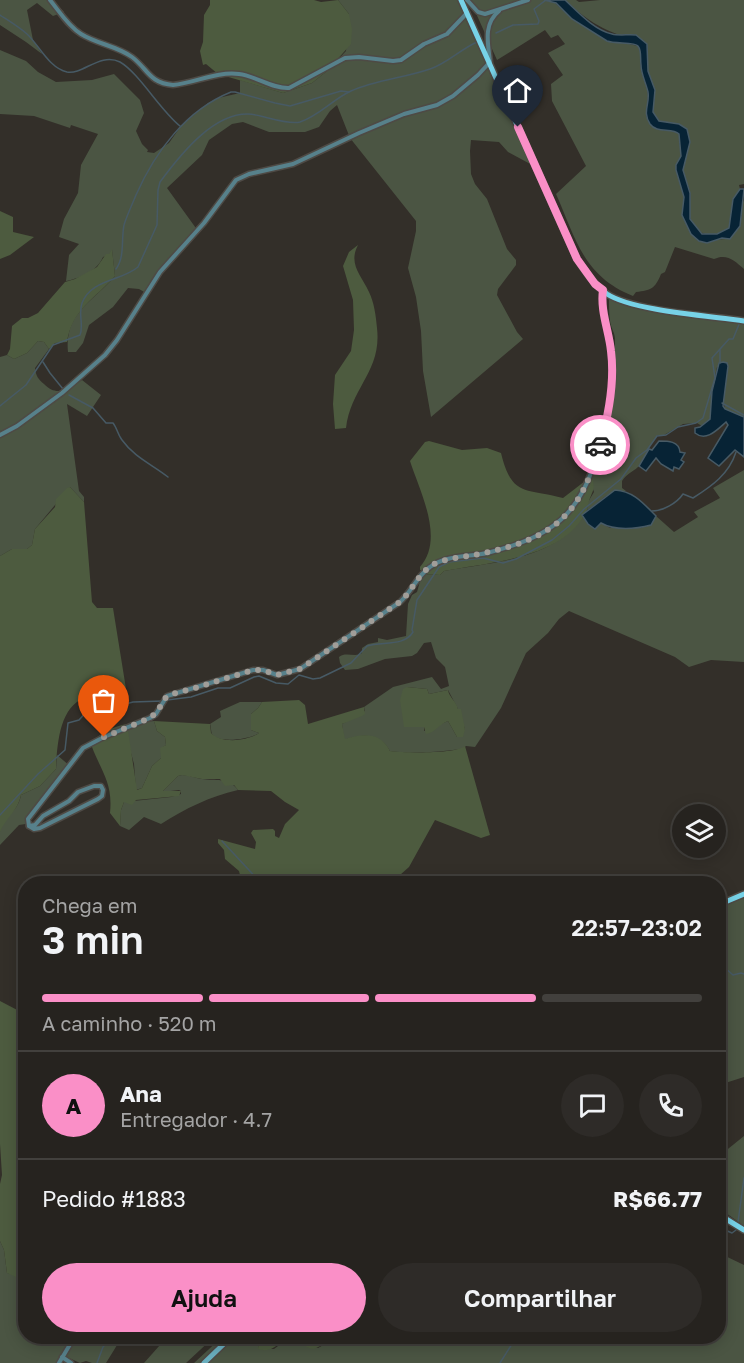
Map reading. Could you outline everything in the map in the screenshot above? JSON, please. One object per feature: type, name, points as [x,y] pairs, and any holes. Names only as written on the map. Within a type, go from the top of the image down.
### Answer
[{"type":"main road","points":[[461,0],[577,259],[595,284],[615,298],[630,303],[744,321]]},
{"type":"main road","points":[[726,902],[744,894]]},
{"type":"main road","points":[[726,1219],[744,1230]]},
{"type":"main road","points":[[204,1363],[224,1344]]},
{"type":"street","points":[[50,0],[80,33],[123,51],[155,80],[162,84],[173,85],[237,74],[256,78],[281,88],[290,88],[345,58],[401,60],[424,44],[447,33],[467,13]]},
{"type":"street","points":[[467,0],[482,14],[499,11],[528,0]]},
{"type":"street","points":[[0,435],[17,426],[62,393],[105,356],[155,278],[204,223],[236,180],[249,174],[293,164],[359,133],[404,114],[437,105],[453,96],[478,75],[489,62],[489,21],[499,11]]},
{"type":"street","points":[[29,825],[35,825],[43,816],[69,801],[82,790],[98,786],[103,790],[102,796],[40,828],[34,829],[29,825],[28,819],[83,748],[150,718],[156,714],[167,696],[253,670],[263,670],[277,675],[300,669],[400,602],[408,595],[421,575],[437,563],[488,553],[524,541],[551,529],[560,522],[571,511],[588,483],[612,392],[611,349],[602,304],[603,290]]},
{"type":"street","points":[[59,1363],[70,1344]]},
{"type":"street","points":[[63,1357],[71,1363]]},
{"type":"green space","points":[[0,0],[53,0],[64,12],[53,16],[37,3],[27,10],[33,40],[42,54],[0,25]]},
{"type":"green space","points":[[210,0],[314,0],[321,2],[338,0],[349,14],[352,29],[351,44],[327,71],[312,83],[283,93],[218,74],[206,64],[203,65],[200,51],[203,42],[204,15],[210,5]]},
{"type":"green space","points":[[338,0],[462,0],[534,166],[508,152],[499,142],[471,140],[471,174],[475,184],[487,199],[507,249],[516,260],[516,265],[498,289],[497,295],[523,339],[431,417],[423,371],[416,297],[408,268],[416,221],[350,138],[337,105],[319,127],[305,132],[269,132],[243,122],[232,124],[209,140],[202,155],[167,188],[198,231],[146,293],[139,289],[128,288],[113,307],[89,325],[83,343],[76,352],[68,352],[68,339],[75,318],[115,276],[112,250],[93,270],[66,281],[69,255],[79,244],[59,237],[64,219],[78,193],[81,165],[98,134],[71,125],[70,128],[34,116],[0,114],[0,50],[26,61],[38,72],[56,82],[92,80],[114,74],[140,100],[144,113],[136,131],[142,144],[148,150],[147,152],[154,153],[169,143],[181,126],[208,103],[240,93],[240,80],[283,93],[312,83],[327,71],[346,51],[349,14]]},
{"type":"green space","points":[[470,0],[544,0],[555,3],[572,19],[593,30],[602,38],[638,46],[641,69],[648,93],[648,120],[656,129],[679,134],[681,156],[676,170],[684,197],[682,215],[684,220],[691,234],[699,241],[725,239],[742,215],[744,200],[744,269],[727,257],[714,259],[675,247],[665,272],[661,274],[657,283],[649,289],[636,292],[633,296],[616,288],[603,278],[583,254],[556,194],[586,166],[552,101],[551,84],[563,75],[548,53],[565,44],[558,35],[551,38],[545,30],[497,60]]},
{"type":"green space","points":[[565,0],[579,2],[744,0],[744,184],[739,185],[740,189],[733,199],[729,228],[718,234],[707,234],[698,230],[691,220],[690,192],[683,173],[688,135],[686,129],[659,121],[653,112],[655,90],[648,71],[647,44],[603,28],[585,17]]},
{"type":"green space","points":[[0,211],[13,217],[13,232],[34,237],[10,255],[0,259]]},
{"type":"green space","points":[[358,245],[354,258],[355,264],[372,300],[377,343],[371,368],[354,401],[346,428],[335,429],[333,404],[335,375],[351,351],[354,330],[353,300],[343,266],[349,252]]},
{"type":"green space","points":[[112,249],[115,276],[79,313],[67,342],[55,343],[49,349],[44,342],[38,341],[27,353],[14,359],[7,355],[10,349],[12,326],[22,318],[38,313],[65,282],[97,267]]},
{"type":"green space","points":[[612,295],[631,303],[744,320],[744,417],[725,409],[723,399],[728,366],[717,367],[710,419],[702,426],[697,423],[683,424],[664,435],[658,435],[640,465],[622,481],[622,488],[626,491],[609,494],[587,510],[588,502],[594,492],[589,478],[603,445],[613,393],[615,339],[610,321],[609,304],[609,298]]},
{"type":"green space","points":[[38,341],[44,342],[49,349],[35,368],[44,384],[58,391],[82,380],[101,395],[87,416],[67,404],[79,491],[84,497],[84,502],[70,487],[35,529],[32,545],[27,549],[12,549],[0,556],[0,357],[7,355],[14,359],[27,353]]},
{"type":"green space","points":[[429,441],[462,450],[487,448],[501,453],[510,478],[522,489],[530,491],[563,498],[589,478],[593,480],[594,486],[587,510],[576,526],[562,539],[524,556],[444,571],[440,575],[422,574],[420,567],[427,556],[430,529],[424,501],[410,461],[425,442]]},
{"type":"green space","points":[[744,470],[744,662],[711,660],[689,667],[675,657],[569,611],[526,653],[501,708],[475,747],[466,746],[462,749],[435,752],[399,752],[390,751],[381,740],[370,736],[344,740],[342,724],[365,711],[364,707],[393,687],[432,677],[441,689],[449,686],[445,667],[436,658],[431,642],[424,643],[412,656],[385,659],[358,669],[345,670],[340,663],[339,657],[342,655],[362,653],[362,648],[378,642],[378,638],[387,640],[406,636],[408,604],[412,595],[417,592],[422,574],[440,575],[444,571],[501,562],[538,551],[555,543],[570,532],[583,517],[588,524],[601,523],[610,528],[641,528],[656,516],[674,532],[698,517],[694,512],[720,498],[713,488]],"holes":[[[407,687],[427,689],[429,694],[448,690],[465,729],[457,737],[448,721],[424,731],[424,727],[404,727]]]},
{"type":"green space","points":[[70,487],[84,502],[92,602],[97,608],[113,608],[127,695],[107,698],[87,697],[76,702],[61,728],[56,769],[40,786],[21,795],[0,832],[0,556],[12,549],[27,549],[32,545],[35,529],[55,507],[56,499]]},
{"type":"green space","points":[[407,687],[427,689],[429,694],[448,690],[458,709],[461,709],[465,729],[463,737],[457,737],[448,721],[426,734],[424,727],[404,727],[400,700],[403,689]]},
{"type":"green space","points":[[299,700],[305,705],[308,724],[364,707],[365,714],[342,724],[345,739],[364,735],[376,737],[390,751],[441,752],[465,746],[490,835],[481,838],[435,820],[409,867],[399,876],[240,876],[239,871],[225,859],[224,850],[218,843],[218,839],[255,849],[256,842],[251,833],[253,830],[273,829],[275,836],[279,838],[285,824],[299,810],[271,791],[238,790],[234,785],[225,786],[220,779],[202,779],[182,775],[178,776],[163,791],[181,791],[179,796],[136,800],[132,805],[124,802],[120,826],[110,813],[110,794],[106,778],[91,743],[95,739],[112,728],[127,724],[137,790],[142,788],[152,766],[161,758],[160,748],[166,745],[165,737],[157,731],[154,721],[210,724],[211,733],[221,739],[242,739],[259,733],[251,730],[251,714],[262,702]]},
{"type":"green space","points":[[240,702],[262,702],[251,714],[251,730],[259,733],[235,740],[215,737],[210,724],[221,717],[220,711]]},
{"type":"green space","points":[[154,721],[157,731],[165,737],[166,745],[163,747],[161,758],[152,766],[142,788],[136,790],[127,724]]},
{"type":"green space","points":[[57,755],[70,766],[30,818],[32,823],[19,825],[0,845],[0,830],[17,806],[21,795],[40,786],[56,769]]},
{"type":"green space","points":[[178,776],[226,781],[238,790],[198,804],[161,824],[144,817],[129,830],[120,826],[124,802],[181,794],[179,790],[162,792]]},
{"type":"green space","points":[[744,898],[744,1077],[726,1083],[726,906]]},
{"type":"green space","points":[[0,1001],[18,1010],[18,1277],[16,1277],[7,1273],[4,1250],[0,1241],[2,1175]]},
{"type":"green space","points":[[744,1136],[744,1226],[726,1213],[726,1151]]},
{"type":"green space","points":[[0,1241],[4,1250],[7,1273],[18,1275],[18,1344],[118,1344],[106,1363],[86,1361],[80,1363],[69,1358],[59,1363],[0,1363]]},
{"type":"green space","points":[[726,1256],[744,1265],[744,1363],[194,1363],[214,1344],[258,1344],[258,1349],[274,1349],[281,1344],[303,1344],[318,1348],[325,1344],[726,1344]]},
{"type":"green space","points":[[206,1344],[186,1363],[144,1363],[160,1345]]},
{"type":"green space","points":[[258,1344],[280,1344],[268,1350],[258,1349]]},
{"type":"green space","points":[[303,1344],[324,1344],[314,1349]]},
{"type":"water","points":[[544,0],[565,0],[599,29],[615,35],[636,35],[647,44],[648,71],[655,90],[653,112],[659,121],[679,124],[687,129],[690,142],[683,170],[690,193],[690,219],[702,234],[717,234],[729,228],[733,199],[740,189],[744,189],[740,226],[730,239],[722,238],[707,243],[699,241],[691,234],[682,215],[684,197],[676,170],[681,156],[679,134],[656,129],[648,120],[646,112],[648,92],[638,46],[607,41],[572,19],[556,3]]},
{"type":"water","points":[[723,362],[728,366],[723,406],[744,417],[744,457],[735,450],[719,466],[708,458],[728,425],[726,422],[707,436],[695,433],[695,428],[710,419],[712,391],[719,363]]},
{"type":"water","points":[[659,441],[672,442],[678,446],[680,452],[685,453],[681,460],[684,462],[679,469],[674,467],[673,471],[656,458],[646,471],[639,466],[649,449],[652,450]]},
{"type":"water","points":[[615,490],[632,495],[647,507],[656,516],[651,525],[626,528],[601,523],[595,529],[588,524],[582,515]]},
{"type":"waterway","points":[[496,33],[513,25],[538,24],[534,9],[546,0]]},
{"type":"waterway","points":[[0,15],[27,34],[50,61],[61,70],[73,72],[106,60],[120,62],[135,74],[180,126]]},
{"type":"waterway","points":[[0,406],[26,385],[53,345],[80,335],[81,307],[86,295],[99,285],[138,267],[157,225],[160,182],[201,135],[227,118],[241,114],[300,122],[351,91],[436,67],[477,42]]},
{"type":"waterway","points":[[116,269],[122,254],[124,225],[144,179],[174,134],[200,110],[231,92],[290,106],[341,91],[349,92]]},
{"type":"waterway","points":[[167,700],[191,697],[218,688],[230,688],[259,676],[276,683],[288,684],[299,675],[313,679],[320,678],[351,663],[367,646],[398,642],[409,637],[413,632],[417,600],[439,567],[449,562],[483,558],[503,563],[516,559],[552,540],[584,509],[621,479],[636,458],[647,450],[657,436],[666,435],[678,427],[696,423],[703,418],[715,378],[712,358],[729,339],[733,339],[740,322]]},
{"type":"waterway","points":[[720,350],[720,363]]},
{"type":"waterway","points":[[43,362],[63,389]]},
{"type":"waterway","points":[[69,395],[93,408],[106,423],[113,423],[121,438],[132,451],[168,477]]},
{"type":"waterway","points":[[722,403],[744,415]]},
{"type":"waterway","points":[[652,511],[669,506],[683,494],[693,498],[707,489],[729,467],[736,452]]},
{"type":"waterway","points":[[0,815],[38,774],[65,750],[68,723],[79,720],[89,709],[104,710],[133,702],[163,701]]},
{"type":"waterway","points":[[222,841],[255,876]]},
{"type":"waterway","points":[[726,969],[733,975],[744,974]]},
{"type":"waterway","points":[[738,1222],[744,1178]]},
{"type":"waterway","points":[[726,1230],[732,1233],[736,1230]]},
{"type":"waterway","points":[[97,1363],[106,1344]]},
{"type":"waterway","points":[[500,1363],[512,1344]]},
{"type":"way so far","points":[[104,737],[150,718],[156,714],[164,699],[172,694],[253,670],[263,670],[277,675],[300,669],[400,602],[408,595],[421,575],[437,563],[488,553],[551,529],[571,511],[581,496],[595,465],[600,445]]},
{"type":"route","points":[[518,127],[577,259],[595,284],[603,290],[602,304],[613,371],[612,392],[600,445]]}]
